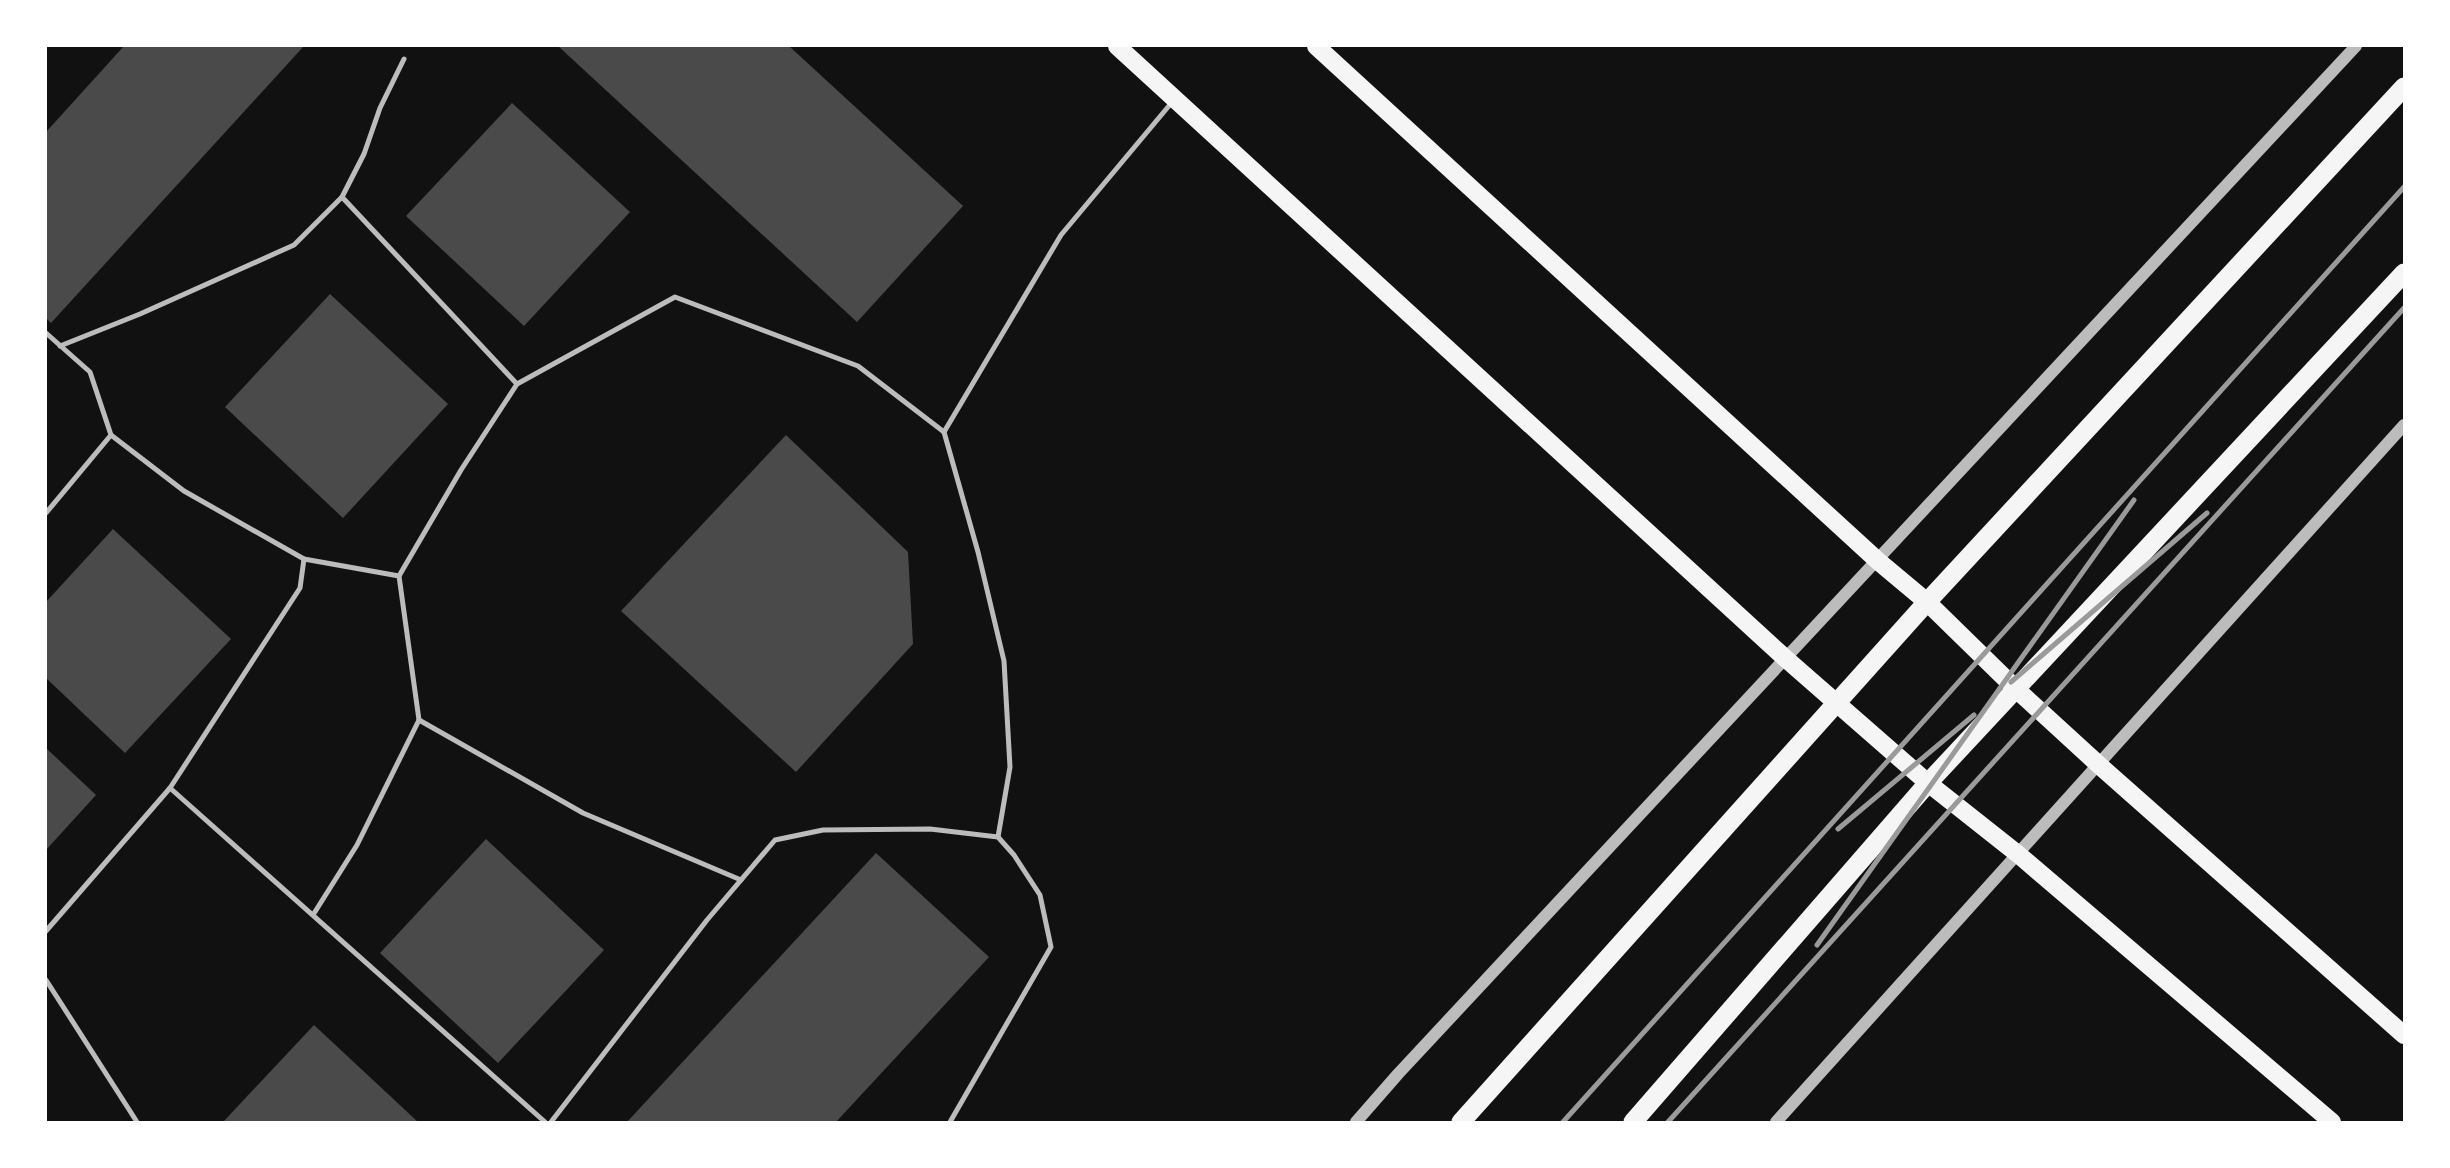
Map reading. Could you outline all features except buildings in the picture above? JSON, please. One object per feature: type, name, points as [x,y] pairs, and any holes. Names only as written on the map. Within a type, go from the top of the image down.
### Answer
[{"type":"highway","points":[[1461,1122],[1927,603],[2404,88]]},
{"type":"highway","points":[[1633,1122],[1928,783],[2404,272]]},
{"type":"main road","points":[[1117,46],[1786,658],[1928,783],[2019,855],[2332,1122]]},
{"type":"main road","points":[[1316,46],[1927,603],[2015,689],[2404,1035]]},
{"type":"street","points":[[1356,1122],[2356,46]]},
{"type":"street","points":[[1776,1122],[2404,425]]},
{"type":"lane","points":[[60,346],[140,314],[294,245],[342,197],[364,154],[380,108],[404,59]]},
{"type":"lane","points":[[944,432],[1061,235],[1175,98]]},
{"type":"lane","points":[[342,197],[517,384]]},
{"type":"lane","points":[[313,915],[357,845],[419,720],[399,576],[461,470],[517,384],[676,297],[858,366],[944,432],[978,552],[1004,661],[1010,767],[998,837]]},
{"type":"lane","points":[[46,333],[90,372],[111,435],[184,491],[304,559],[399,576]]},
{"type":"lane","points":[[46,513],[111,435]]},
{"type":"lane","points":[[46,931],[170,788],[300,588],[304,559]]},
{"type":"lane","points":[[419,720],[583,813],[741,880]]},
{"type":"lane","points":[[170,788],[545,1122]]},
{"type":"lane","points":[[551,1122],[707,920],[775,840],[823,830],[930,828],[998,837],[1014,855],[1040,895],[1052,947],[950,1122]]},
{"type":"lane","points":[[46,980],[137,1122]]},
{"type":"railway","points":[[1563,1122],[2404,187]]},
{"type":"railway","points":[[1668,1122],[2404,308]]},
{"type":"railway","points":[[1817,945],[2134,500]]},
{"type":"railway","points":[[2011,682],[2207,513]]},
{"type":"railway","points":[[1838,829],[1974,715]]}]
